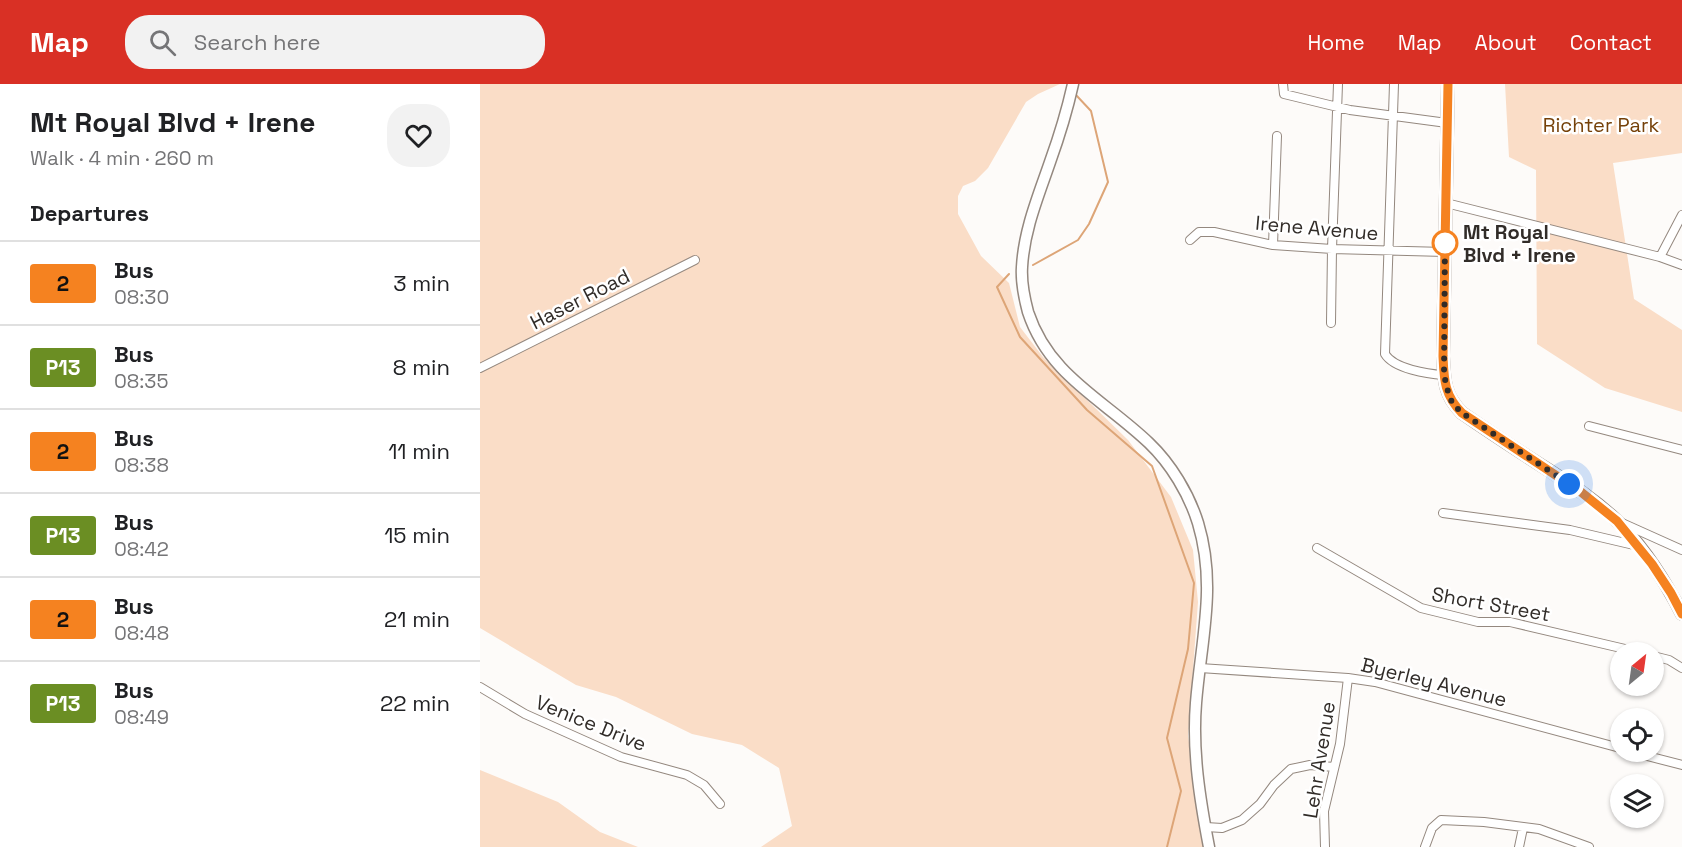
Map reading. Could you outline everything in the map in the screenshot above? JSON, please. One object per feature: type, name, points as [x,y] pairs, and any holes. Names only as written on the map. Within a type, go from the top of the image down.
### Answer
[{"type":"main road","points":[[1448,84],[1444,375],[1449,396],[1462,413],[1577,490],[1617,521],[1665,584],[1682,614]]},
{"type":"street","points":[[1073,84],[1026,237],[1021,270],[1024,295],[1032,322],[1050,356],[1070,377],[1150,444],[1171,470],[1198,522],[1203,543],[1208,602],[1196,703],[1196,746],[1209,847]]},
{"type":"street","points":[[1283,84],[1284,94],[1350,110],[1447,123]]},
{"type":"street","points":[[1331,324],[1338,84]]},
{"type":"street","points":[[1394,84],[1385,354],[1404,366],[1421,372],[1444,375]]},
{"type":"street","points":[[1273,245],[1277,136]]},
{"type":"street","points":[[1446,203],[1660,257],[1682,266]]},
{"type":"street","points":[[1660,257],[1682,214]]},
{"type":"street","name":"Irene Avenue","points":[[1190,240],[1199,232],[1214,232],[1273,245],[1445,252]]},
{"type":"street","name":"Haser Road","points":[[480,369],[695,260]]},
{"type":"street","points":[[1589,426],[1682,450]]},
{"type":"street","points":[[1443,513],[1570,530],[1638,546]]},
{"type":"street","points":[[1617,521],[1682,550]]},
{"type":"street","name":"Short Street","points":[[1317,548],[1420,608],[1478,621],[1510,622],[1610,645]]},
{"type":"street","points":[[1664,659],[1682,668]]},
{"type":"street","name":"Byerley Avenue","points":[[1200,668],[1348,678],[1375,682],[1610,745]]},
{"type":"street","name":"Lehr Avenue","points":[[1325,847],[1324,811],[1340,744],[1348,678]]},
{"type":"street","name":"Venice Drive","points":[[480,687],[525,714],[621,757],[687,775],[704,785],[720,804]]},
{"type":"street","points":[[1664,760],[1682,765]]},
{"type":"street","points":[[1206,827],[1222,828],[1242,820],[1260,804],[1274,785],[1291,769],[1310,765],[1334,767]]},
{"type":"street","points":[[1425,847],[1432,828],[1441,819],[1484,822],[1539,830],[1589,847]]},
{"type":"street","points":[[1519,847],[1523,828]]},
{"type":"green space","points":[[480,84],[1060,84],[1026,102],[988,168],[975,181],[963,186],[958,196],[958,214],[981,256],[1009,283],[1020,327],[1043,357],[1128,440],[1171,497],[1193,550],[1198,602],[1188,736],[1206,847],[761,847],[792,826],[779,768],[742,745],[692,734],[616,697],[576,685],[480,628]]},
{"type":"green space","name":"Richter Park","points":[[1505,84],[1682,84],[1682,153],[1613,163],[1634,299],[1682,330],[1682,412],[1605,388],[1537,344],[1536,170],[1509,157]]},
{"type":"green space","points":[[480,770],[558,802],[600,832],[638,847],[480,847]]},
{"type":"waterway","points":[[1033,265],[1078,240],[1089,224],[1108,182],[1091,111],[1076,95]]},
{"type":"waterway","points":[[1009,274],[997,287],[1020,337],[1087,410],[1152,466],[1194,583],[1188,649],[1167,738],[1181,791],[1167,847]]},
{"type":"bus line","name":"2","points":[[1448,84],[1443,356],[1445,385],[1449,396],[1462,413],[1581,492],[1617,521],[1652,564],[1682,614]]},
{"type":"place","name":"Mt Royal Blvd + Irene","points":[[1445,243]]},
{"type":"route","points":[[1445,243],[1445,236],[1443,356],[1445,385],[1453,404],[1462,413],[1569,484]]}]
